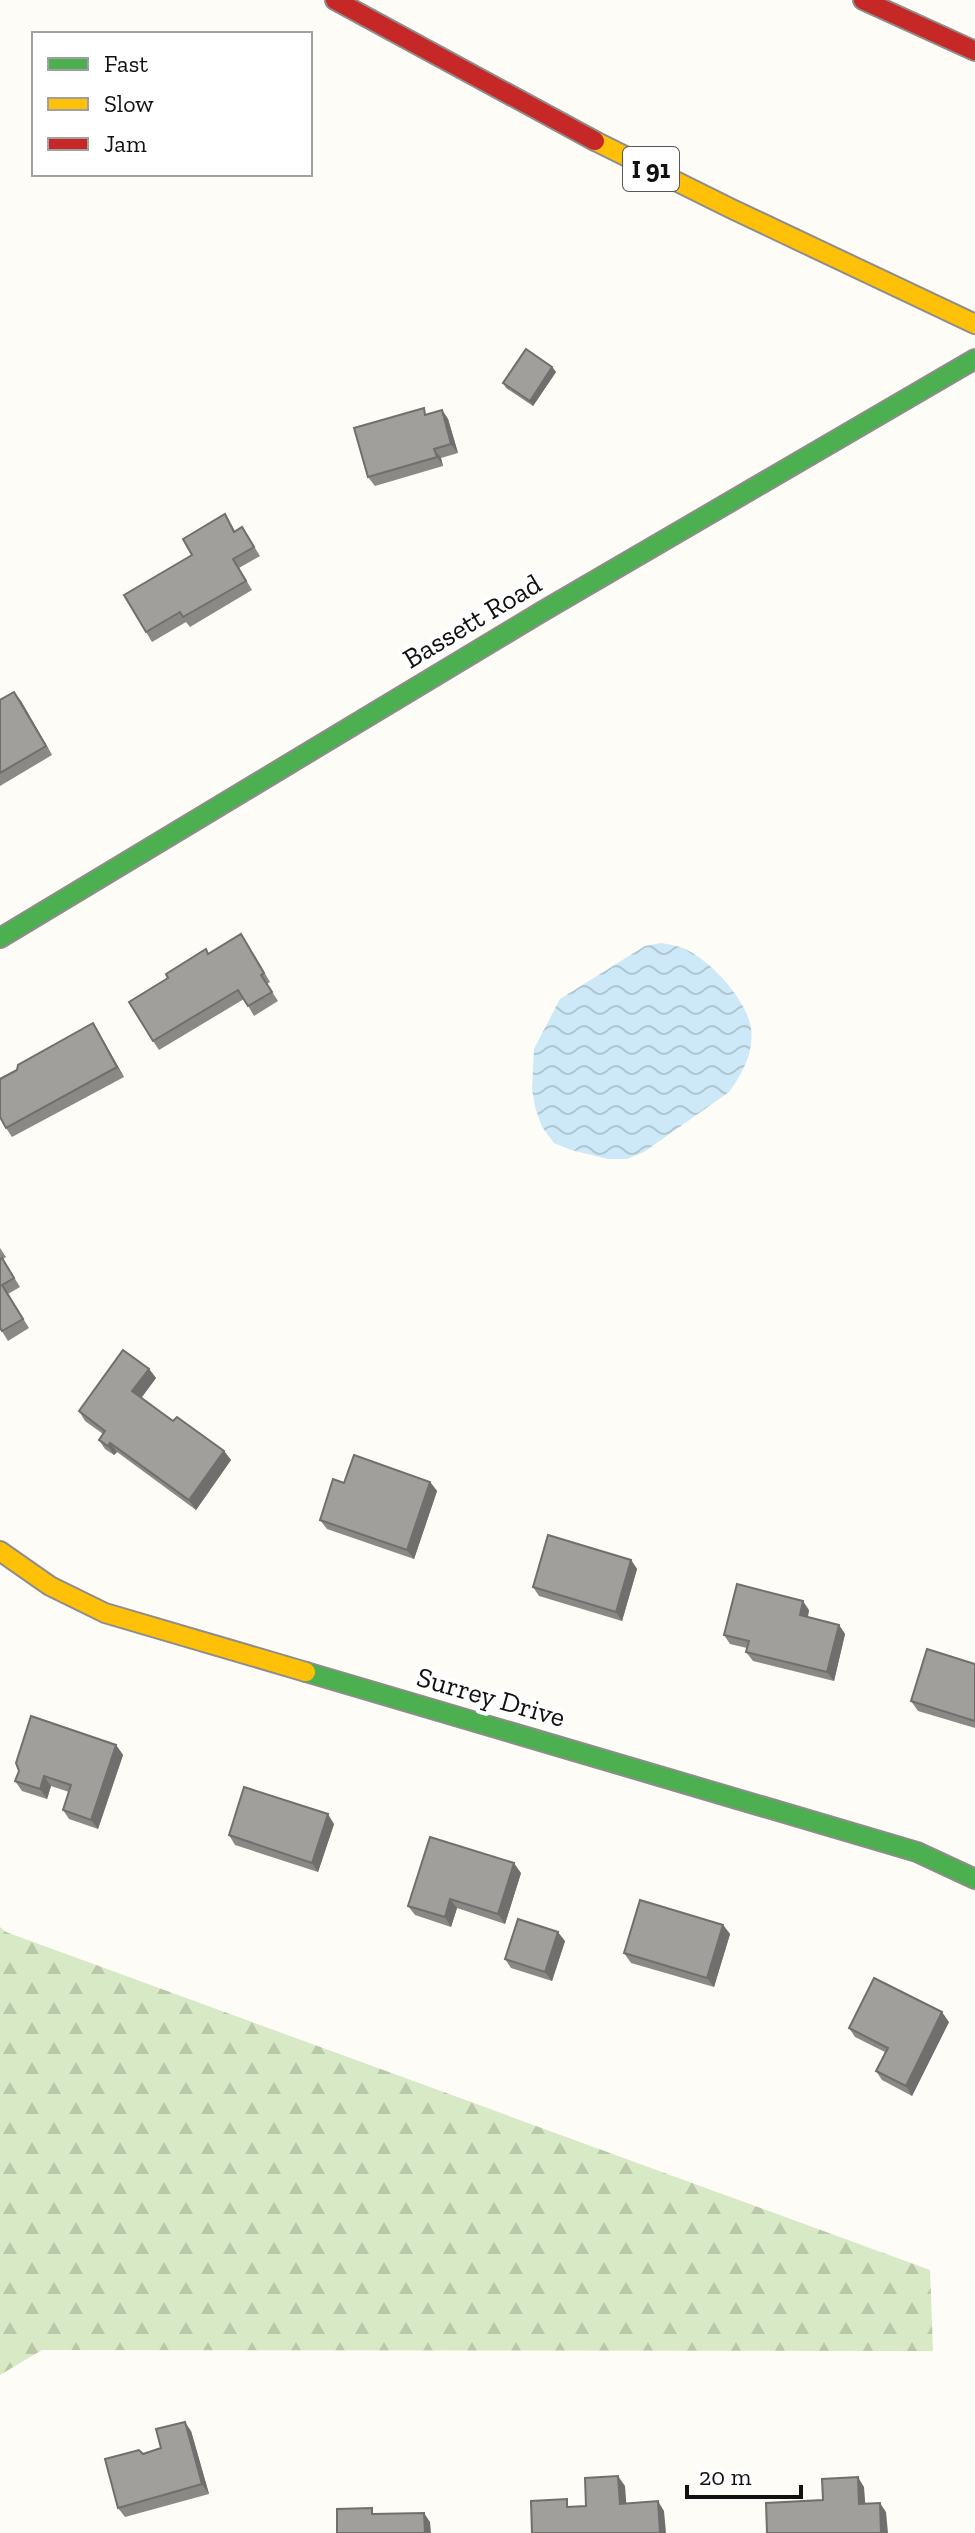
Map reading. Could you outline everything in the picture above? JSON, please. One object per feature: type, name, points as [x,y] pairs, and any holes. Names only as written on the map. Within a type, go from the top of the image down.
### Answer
[{"type":"main road","name":"I 91","points":[[335,0],[664,175],[975,324]]},
{"type":"main road","points":[[863,0],[975,51]]},
{"type":"main road","name":"Bassett Road","points":[[0,938],[460,660],[975,359]]},
{"type":"main road","name":"Surrey Drive","points":[[0,1551],[28,1574],[65,1596],[105,1613],[917,1852],[975,1879]]},
{"type":"green space","points":[[0,1927],[6,1932],[930,2270],[933,2351],[42,2350],[0,2375]]},
{"type":"water","points":[[661,943],[691,952],[714,969],[742,1005],[751,1038],[749,1055],[742,1070],[729,1092],[644,1152],[627,1159],[608,1159],[554,1143],[542,1127],[532,1089],[534,1049],[560,999],[645,946]]},
{"type":"building","points":[[526,349],[552,367],[530,401],[503,383]]},
{"type":"building","points":[[424,408],[425,415],[442,410],[451,444],[434,449],[437,457],[368,477],[354,428]]},
{"type":"building","points":[[225,514],[234,532],[242,527],[254,547],[233,559],[246,581],[183,617],[180,612],[146,632],[124,595],[192,555],[183,539]]},
{"type":"building","points":[[14,692],[46,746],[0,773],[0,700]]},
{"type":"building","points":[[241,934],[272,992],[248,1006],[238,990],[153,1041],[129,1002],[206,949],[208,954]]},
{"type":"building","points":[[93,1023],[117,1067],[6,1128],[0,1117],[0,1079],[17,1070],[18,1065]]},
{"type":"building","points":[[2,1258],[14,1278],[2,1285],[23,1319],[2,1331],[0,1260]]},
{"type":"building","points":[[123,1350],[149,1369],[132,1391],[173,1421],[177,1417],[224,1451],[189,1500],[110,1443],[108,1446],[99,1440],[105,1431],[79,1411]]},
{"type":"building","points":[[354,1455],[430,1482],[407,1550],[320,1520],[333,1479],[344,1483]]},
{"type":"building","points":[[548,1535],[631,1560],[616,1612],[533,1587]]},
{"type":"building","points":[[737,1584],[803,1601],[800,1615],[839,1625],[827,1672],[746,1652],[749,1641],[724,1635]]},
{"type":"building","points":[[927,1649],[975,1664],[975,1721],[911,1701]]},
{"type":"building","points":[[31,1716],[116,1745],[91,1820],[63,1810],[71,1785],[44,1776],[40,1789],[15,1781],[19,1771],[16,1763]]},
{"type":"building","points":[[244,1787],[328,1814],[312,1863],[229,1835]]},
{"type":"building","points":[[430,1837],[514,1863],[498,1914],[450,1899],[445,1917],[408,1906]]},
{"type":"building","points":[[640,1900],[723,1925],[707,1978],[624,1953]]},
{"type":"building","points":[[518,1919],[558,1932],[545,1972],[505,1959]]},
{"type":"building","points":[[874,1978],[942,2012],[906,2086],[876,2071],[888,2048],[849,2028]]},
{"type":"building","points":[[185,2422],[202,2484],[118,2508],[105,2459],[139,2450],[143,2454],[161,2448],[156,2429]]},
{"type":"building","points":[[618,2476],[620,2504],[658,2501],[660,2533],[532,2533],[531,2501],[567,2499],[567,2507],[586,2506],[585,2478]]},
{"type":"building","points":[[858,2477],[859,2504],[880,2503],[881,2533],[767,2533],[766,2503],[823,2500],[822,2479]]},
{"type":"building","points":[[372,2508],[372,2514],[424,2513],[425,2533],[337,2533],[337,2509]]},
{"type":"traffic: fast","points":[[0,938],[543,611],[975,359]]},
{"type":"traffic: fast","points":[[306,1672],[917,1852],[975,1879]]},
{"type":"traffic: slow","points":[[595,141],[975,324]]},
{"type":"traffic: slow","points":[[0,1551],[50,1586],[105,1613],[306,1672]]},
{"type":"traffic: jam","points":[[335,0],[595,141]]},
{"type":"traffic: jam","points":[[863,0],[975,51]]}]
